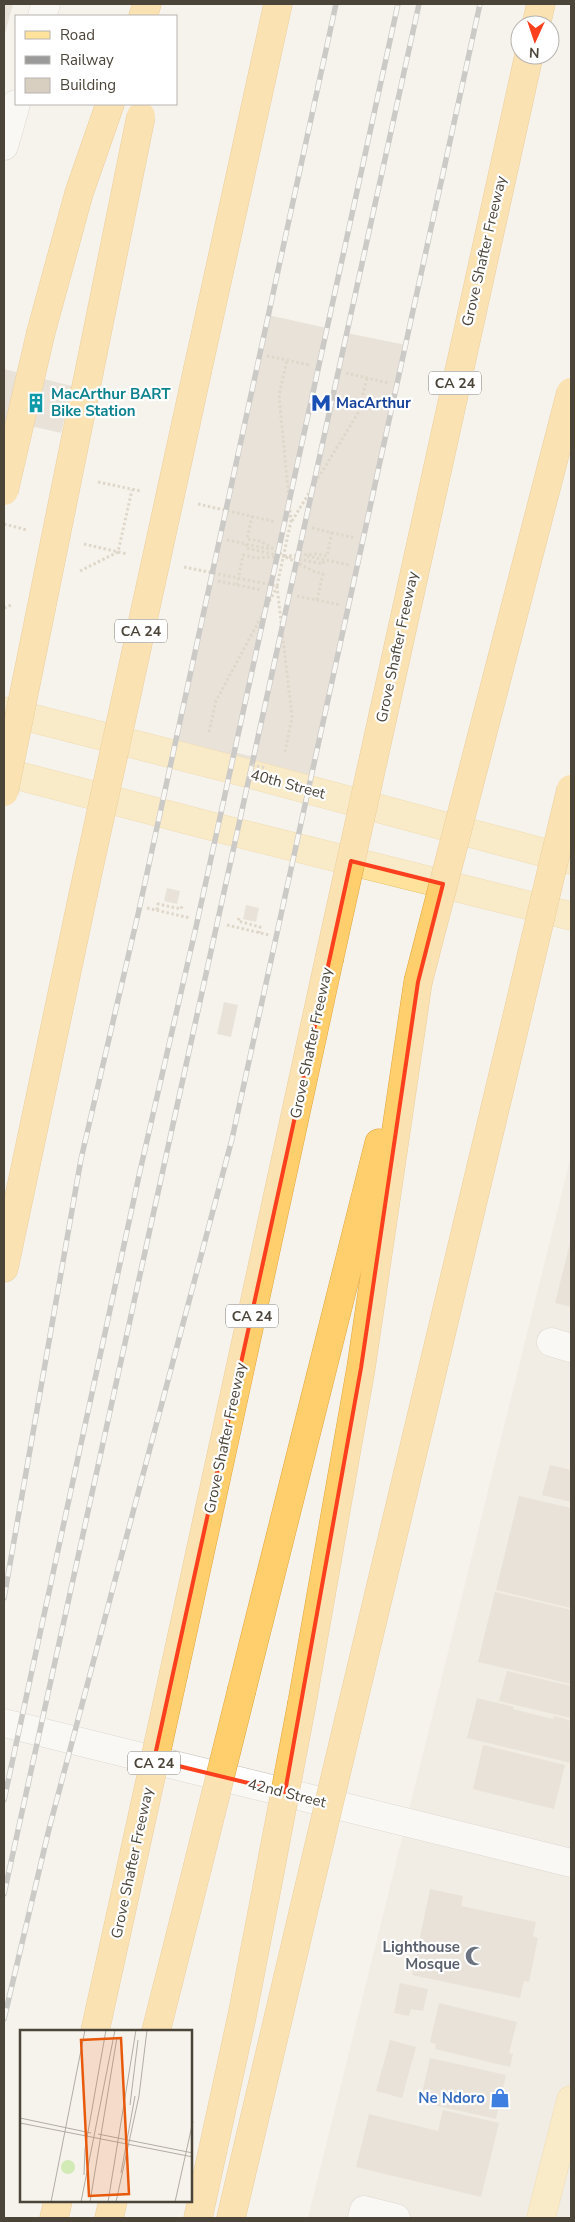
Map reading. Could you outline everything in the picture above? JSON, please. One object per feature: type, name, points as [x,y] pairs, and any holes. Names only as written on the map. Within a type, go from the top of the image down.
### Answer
[{"type":"highway","name":"CA 24","points":[[4,1268],[83,895],[278,4]]},
{"type":"highway","name":"Grove Shafter Freeway","points":[[95,2030],[527,65]]},
{"type":"highway","points":[[4,491],[41,332],[68,228],[110,105]]},
{"type":"highway","points":[[4,792],[144,105]]},
{"type":"highway","points":[[156,2030],[418,982],[571,392]]},
{"type":"highway","points":[[231,2218],[306,1896],[571,789]]},
{"type":"highway","points":[[198,2218],[242,2016],[302,1703],[361,1368],[418,982]]},
{"type":"highway","points":[[54,2218],[58,2202]]},
{"type":"highway","points":[[109,2218],[113,2202]]},
{"type":"main road","name":"40th Street","points":[[4,711],[239,771],[571,860]]},
{"type":"main road","points":[[4,772],[235,833],[571,916]]},
{"type":"main road","points":[[541,2218],[571,2100]]},
{"type":"street","points":[[4,146],[16,105]]},
{"type":"street","name":"42nd Street","points":[[4,1723],[571,1863]]},
{"type":"street","points":[[363,2214],[396,2218]]},
{"type":"path","points":[[267,356],[310,365]]},
{"type":"path","points":[[208,736],[216,701],[277,586],[284,556],[291,521],[279,396],[287,360]]},
{"type":"path","points":[[346,373],[389,383]]},
{"type":"path","points":[[291,521],[358,413],[367,378]]},
{"type":"path","points":[[95,482],[149,493]]},
{"type":"path","points":[[196,503],[276,522]]},
{"type":"path","points":[[252,516],[247,538],[261,542],[312,571],[323,574],[317,600]]},
{"type":"path","points":[[4,524],[32,531]]},
{"type":"path","points":[[312,528],[355,538]]},
{"type":"path","points":[[237,585],[244,555],[257,558],[316,554],[327,556],[332,532]]},
{"type":"path","points":[[227,540],[270,549]]},
{"type":"path","points":[[80,542],[135,556]]},
{"type":"path","points":[[246,544],[246,548],[284,556],[323,564],[324,560]]},
{"type":"path","points":[[306,556],[349,565]]},
{"type":"path","points":[[196,570],[277,586]]},
{"type":"path","points":[[218,581],[261,590]]},
{"type":"path","points":[[277,586],[292,717],[284,753]]},
{"type":"path","points":[[297,596],[340,606]]},
{"type":"path","points":[[252,765],[267,768]]},
{"type":"path","points":[[157,910],[158,904],[181,909],[182,906]]},
{"type":"path","points":[[147,908],[190,918]]},
{"type":"path","points":[[239,918],[238,921],[260,927],[259,933]]},
{"type":"path","points":[[227,925],[269,935]]},
{"type":"highlighted area","points":[[351,861],[443,884],[418,982],[361,1368],[285,1792],[154,1760]]},
{"type":"shaded area","points":[[571,1156],[571,2218],[308,2218]]},
{"type":"building","points":[[4,4],[13,4],[4,37]]},
{"type":"building","points":[[268,315],[327,328],[234,752],[254,757],[347,333],[406,345],[308,793],[170,763]]},
{"type":"building","name":"MacArthur BART Bike Station","points":[[4,369],[72,386],[61,433],[4,420]]},
{"type":"building","points":[[167,888],[180,891],[177,904],[164,901]]},
{"type":"building","points":[[246,905],[259,908],[256,922],[243,919]]},
{"type":"building","points":[[224,1002],[238,1005],[231,1037],[217,1034]]},
{"type":"building","points":[[571,1239],[571,1307],[555,1303]]},
{"type":"building","points":[[550,1465],[571,1470],[571,1502],[542,1495]]},
{"type":"building","points":[[519,1496],[571,1508],[571,1608],[496,1590]]},
{"type":"building","points":[[495,1592],[571,1610],[571,1684],[478,1662]]},
{"type":"building","points":[[507,1671],[571,1686],[571,1718],[499,1701]]},
{"type":"building","points":[[477,1698],[553,1719],[554,1716],[571,1721],[571,1763],[467,1738]]},
{"type":"building","points":[[483,1745],[565,1765],[554,1809],[473,1789]]},
{"type":"building","name":"Lighthouse Mosque","points":[[430,1889],[463,1896],[461,1906],[536,1922],[533,1936],[538,1938],[529,1982],[524,1981],[520,1998],[412,1975]]},
{"type":"building","points":[[400,1983],[428,1989],[423,2011],[411,2009],[409,2016],[394,2013]]},
{"type":"building","points":[[439,2003],[517,2022],[509,2053],[513,2054],[510,2067],[435,2049],[436,2044],[430,2042]]},
{"type":"building","points":[[390,2040],[416,2047],[402,2098],[376,2091]]},
{"type":"building","points":[[430,2058],[506,2075],[496,2119],[420,2102]]},
{"type":"building","points":[[443,2110],[499,2123],[481,2197],[356,2167],[369,2114],[438,2131]]},
{"type":"railway","points":[[4,1598],[81,1159],[139,910],[336,4]]},
{"type":"railway","points":[[4,1800],[140,1171],[196,927],[398,4]]},
{"type":"railway","points":[[4,1894],[419,4]]},
{"type":"railway","points":[[4,2019],[49,1829],[232,1139],[480,4]]},
{"type":"place","name":"MacArthur BART Bike Station","points":[[36,403]]},
{"type":"place","name":"MacArthur","points":[[321,403]]},
{"type":"place","name":"Lighthouse Mosque","points":[[475,1956]]},
{"type":"place","name":"Ne Ndoro","points":[[500,2098]]}]
